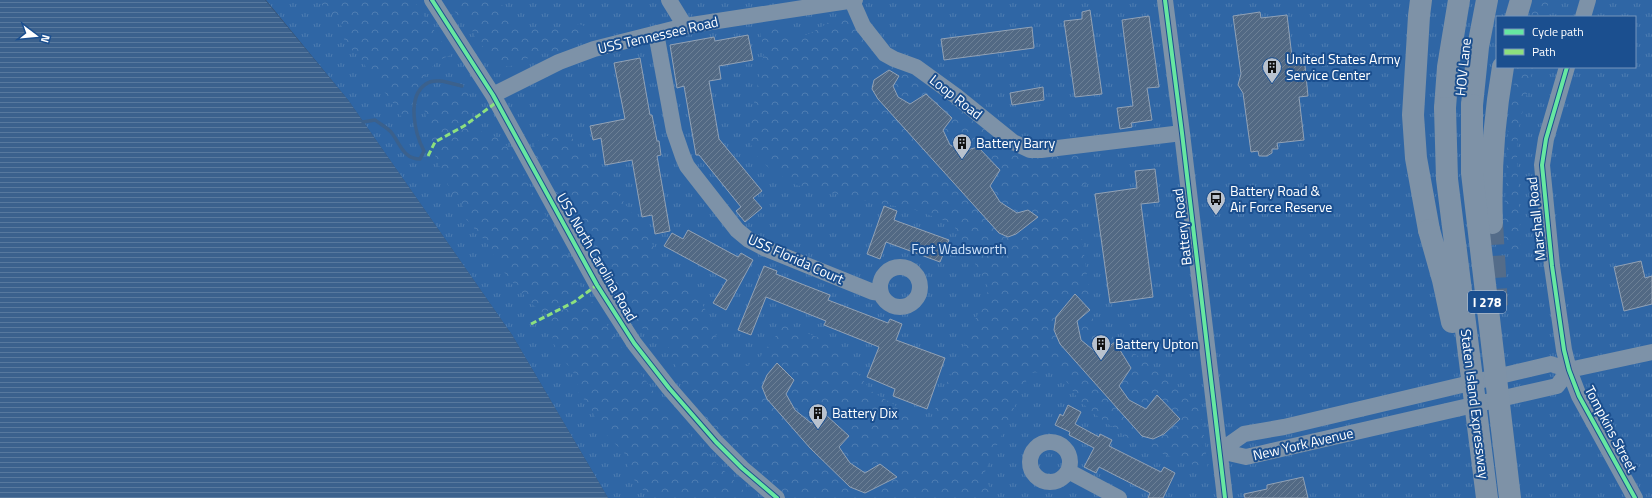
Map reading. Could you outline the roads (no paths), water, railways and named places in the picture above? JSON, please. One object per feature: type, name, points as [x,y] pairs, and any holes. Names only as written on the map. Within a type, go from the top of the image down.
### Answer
[{"type":"highway","name":"Staten Island Expressway","points":[[1421,0],[1413,115],[1416,158],[1429,230],[1443,280],[1453,325],[1471,434]]},
{"type":"highway","name":"Staten Island Expressway","points":[[1459,0],[1448,67],[1459,106]]},
{"type":"highway","points":[[1467,28],[1470,0]]},
{"type":"highway","points":[[1467,28],[1478,0]]},
{"type":"highway","name":"Staten Island Expressway","points":[[1487,0],[1478,47],[1459,106],[1447,179],[1487,498]]},
{"type":"highway","points":[[1516,16],[1521,0]]},
{"type":"highway","name":"HOV Lane","points":[[1459,106],[1467,28]]},
{"type":"highway","points":[[1492,223],[1491,175],[1493,142],[1496,105],[1503,68]]},
{"type":"highway","points":[[1459,106],[1461,183],[1498,498]]},
{"type":"highway","name":"I 278","points":[[1459,106],[1472,173],[1510,498]]},
{"type":"street","name":"USS North Carolina Road","points":[[432,0],[493,95],[597,285],[634,343],[669,388],[716,442],[742,468],[777,498]]},
{"type":"street","points":[[669,0],[685,26]]},
{"type":"street","name":"USS Tennessee Road","points":[[493,95],[559,62],[594,49],[685,26],[854,0]]},
{"type":"street","name":"Loop Road","points":[[854,0],[863,26],[885,54],[916,67],[956,96],[1013,142],[1030,150],[1041,150],[1182,133]]},
{"type":"street","name":"Battery Road","points":[[1165,0],[1225,498]]},
{"type":"street","points":[[1583,16],[1588,0]]},
{"type":"street","name":"USS Florida Court","points":[[656,33],[674,131],[679,149],[687,166],[738,230],[745,238],[764,248],[873,292],[881,293]]},
{"type":"street","name":"Marshall Road","points":[[1568,68],[1546,138],[1542,165],[1560,328],[1569,370]]},
{"type":"street","name":"New York Avenue","points":[[1220,451],[1244,434],[1284,427],[1551,364],[1569,370],[1652,352]]},
{"type":"street","name":"New York Avenue","points":[[1220,451],[1246,457],[1557,386],[1569,370]]},
{"type":"street","name":"Tompkins Street","points":[[1569,370],[1580,396],[1635,498]]},
{"type":"street","points":[[1284,427],[1297,446]]},
{"type":"street","points":[[1068,471],[1119,498]]},
{"type":"waterway","points":[[363,122],[375,120],[389,130],[402,150],[410,156],[420,159],[424,151],[415,126],[414,116],[414,106],[420,90],[426,84],[434,81],[462,86]]},
{"type":"tunnel","points":[[1492,223],[1497,306]]},
{"type":"place","name":"United States Army Service Center","points":[[1272,84]]},
{"type":"place","name":"Battery Barry","points":[[962,160]]},
{"type":"place","name":"Battery Road & Air Force Reserve","points":[[1216,216]]},
{"type":"place","name":"Battery Upton","points":[[1101,361]]},
{"type":"place","name":"Battery Dix","points":[[818,430]]},
{"type":"park label","name":"Fort Wadsworth","points":[[959,249]]}]
